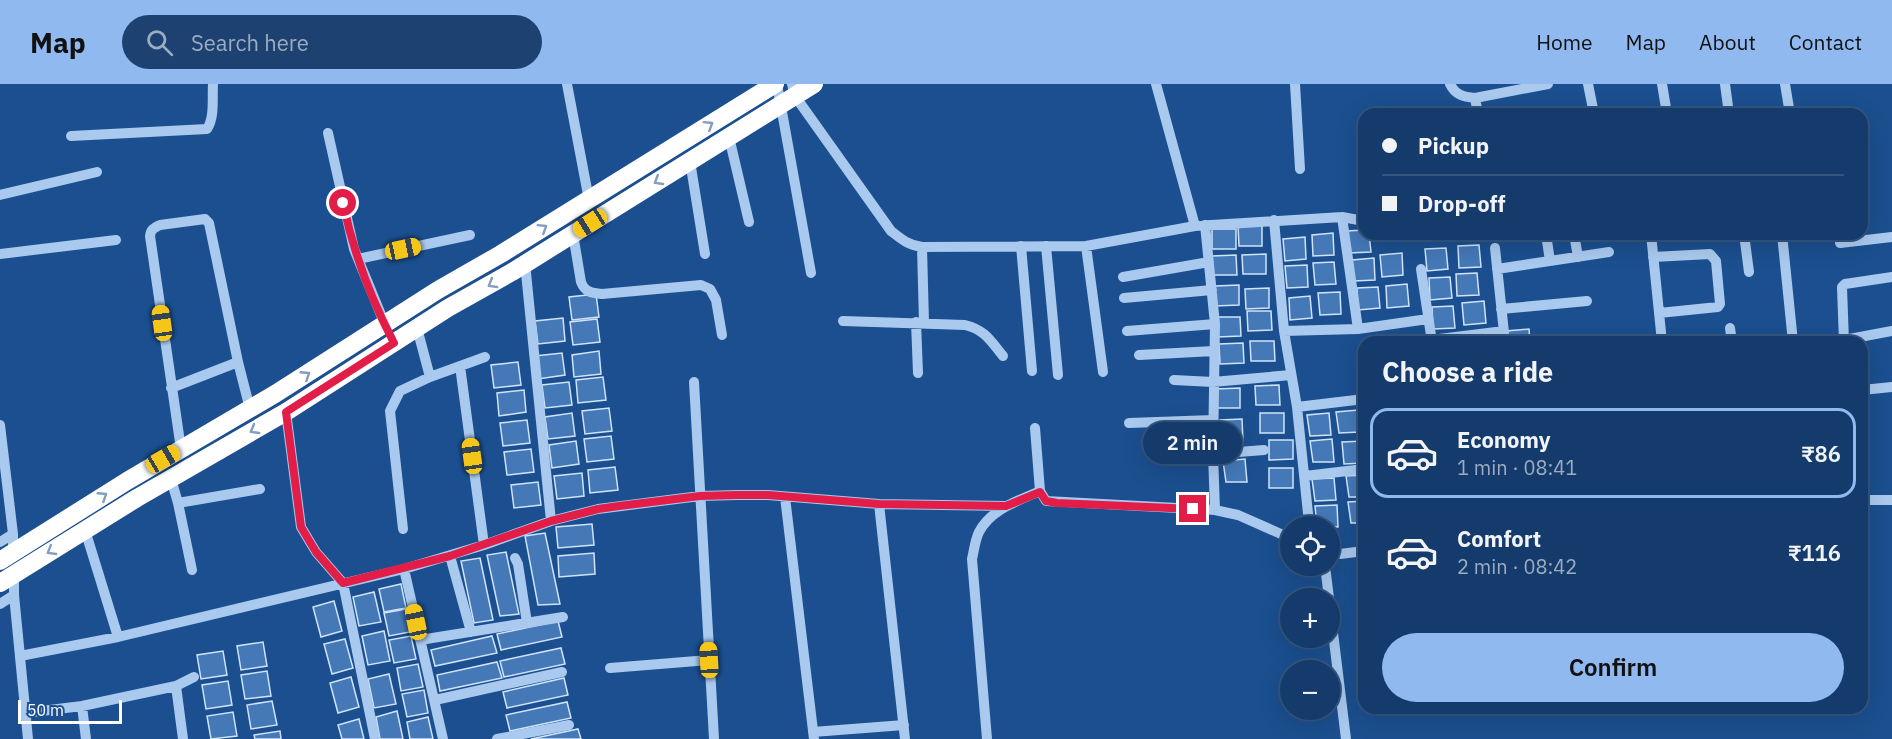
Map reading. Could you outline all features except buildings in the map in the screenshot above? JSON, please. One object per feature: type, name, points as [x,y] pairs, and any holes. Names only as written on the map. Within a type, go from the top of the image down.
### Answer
[{"type":"highway","points":[[4,552],[250,409],[384,324],[776,84]]},
{"type":"highway","points":[[9,584],[85,530],[286,412],[417,328],[525,264],[729,137],[789,95],[814,84]]},
{"type":"street","points":[[71,136],[207,129],[212,114],[213,84]]},
{"type":"street","points":[[567,84],[589,200]]},
{"type":"street","points":[[776,84],[789,95],[891,231],[912,245],[922,247],[1086,246],[1200,226],[1342,217],[1358,220]]},
{"type":"street","points":[[1156,84],[1209,262],[1215,324],[1213,382],[1215,510]]},
{"type":"street","points":[[1295,84],[1300,169]]},
{"type":"street","points":[[1450,84],[1454,91],[1464,97],[1475,98],[1548,84]]},
{"type":"street","points":[[1588,84],[1593,108]]},
{"type":"street","points":[[1662,84],[1666,108]]},
{"type":"street","points":[[1725,84],[1728,108]]},
{"type":"street","points":[[1785,84],[1789,108]]},
{"type":"street","points":[[789,95],[811,273]]},
{"type":"street","points":[[1475,98],[1477,108]]},
{"type":"street","points":[[327,133],[348,226],[358,259],[394,343]]},
{"type":"street","points":[[729,137],[749,222]]},
{"type":"street","points":[[690,161],[705,254]]},
{"type":"street","points":[[0,195],[97,172]]},
{"type":"street","points":[[1342,217],[1358,329]]},
{"type":"street","points":[[181,449],[150,236],[154,228],[202,218],[208,220],[250,409]]},
{"type":"street","points":[[1274,220],[1284,331],[1297,407],[1308,516]]},
{"type":"street","points":[[573,234],[580,282],[584,289],[591,293],[602,294],[701,285],[710,289],[716,300],[722,335]]},
{"type":"street","points":[[358,259],[470,236]]},
{"type":"street","points":[[1868,240],[1892,237]]},
{"type":"street","points":[[0,254],[116,240]]},
{"type":"street","points":[[1547,240],[1550,261]]},
{"type":"street","points":[[1575,240],[1578,257]]},
{"type":"street","points":[[1652,240],[1661,336]]},
{"type":"street","points":[[1745,240],[1749,272]]},
{"type":"street","points":[[1783,240],[1791,336]]},
{"type":"street","points":[[1840,243],[1866,240]]},
{"type":"street","points":[[1020,246],[1032,371]]},
{"type":"street","points":[[1046,246],[1058,375]]},
{"type":"street","points":[[1086,246],[1103,372]]},
{"type":"street","points":[[918,373],[922,247]]},
{"type":"street","points":[[1495,248],[1504,336]]},
{"type":"street","points":[[1497,269],[1610,252]]},
{"type":"street","points":[[1653,257],[1710,254],[1716,261],[1720,304],[1718,308],[1659,313]]},
{"type":"street","points":[[1123,277],[1209,262]]},
{"type":"street","points":[[525,264],[551,521]]},
{"type":"street","points":[[1421,269],[1431,336]]},
{"type":"street","points":[[1844,336],[1842,287],[1845,284],[1892,277]]},
{"type":"street","points":[[1124,298],[1212,290]]},
{"type":"street","points":[[1501,309],[1587,302]]},
{"type":"street","points":[[1284,331],[1358,329],[1428,319]]},
{"type":"street","points":[[843,321],[965,325],[977,328],[984,333],[1003,356]]},
{"type":"street","points":[[1127,331],[1215,324]]},
{"type":"street","points":[[417,328],[430,377]]},
{"type":"street","points":[[1730,328],[1731,336]]},
{"type":"street","points":[[1868,336],[1892,331]]},
{"type":"street","points":[[1139,355],[1214,351]]},
{"type":"street","points":[[403,530],[390,411],[400,391],[430,377],[485,357]]},
{"type":"street","points":[[171,388],[238,362]]},
{"type":"street","points":[[460,366],[484,545]]},
{"type":"street","points":[[1174,380],[1213,382],[1292,375]]},
{"type":"street","points":[[694,381],[714,739]]},
{"type":"street","points":[[1868,390],[1891,388],[1892,399]]},
{"type":"street","points":[[1297,407],[1358,400]]},
{"type":"street","points":[[286,412],[301,527],[316,552],[343,583],[375,739]]},
{"type":"street","points":[[1129,423],[1213,420]]},
{"type":"street","points":[[0,425],[13,534],[4,552],[20,656],[28,739]]},
{"type":"street","points":[[1035,428],[1040,492],[1046,501],[1215,510],[1238,515],[1280,534]]},
{"type":"street","points":[[1213,454],[1264,450]]},
{"type":"street","points":[[1305,476],[1358,470]]},
{"type":"street","points":[[171,479],[192,570]]},
{"type":"street","points":[[178,503],[260,489]]},
{"type":"street","points":[[987,739],[972,559],[978,534],[987,520],[1006,506],[1040,492]]},
{"type":"street","points":[[20,656],[118,637],[404,568],[450,556],[551,521],[598,509],[700,496],[737,495],[785,496],[879,504],[1006,506]]},
{"type":"street","points":[[785,496],[813,735],[904,725]]},
{"type":"street","points":[[1868,500],[1892,500]]},
{"type":"street","points":[[879,504],[905,739]]},
{"type":"street","points":[[85,530],[118,637]]},
{"type":"street","points":[[4,552],[13,534]]},
{"type":"street","points":[[1340,554],[1358,552]]},
{"type":"street","points":[[450,556],[471,632]]},
{"type":"street","points":[[515,558],[518,564],[527,623]]},
{"type":"street","points":[[404,568],[443,739]]},
{"type":"street","points":[[0,604],[9,584]]},
{"type":"street","points":[[420,640],[563,617]]},
{"type":"street","points":[[1335,648],[1346,739]]},
{"type":"street","points":[[610,668],[709,660]]},
{"type":"street","points":[[435,700],[562,672]]},
{"type":"street","points":[[25,713],[82,706],[176,686],[194,677]]},
{"type":"street","points":[[176,686],[183,739]]},
{"type":"street","points":[[82,706],[86,739]]},
{"type":"street","points":[[497,739],[569,724]]},
{"type":"route","points":[[343,203],[354,249],[394,343],[286,412],[301,527],[316,552],[343,583],[450,556],[551,521],[598,509],[700,496],[768,495],[879,504],[1006,506],[1040,492],[1046,501],[1057,503],[1193,509]]}]
